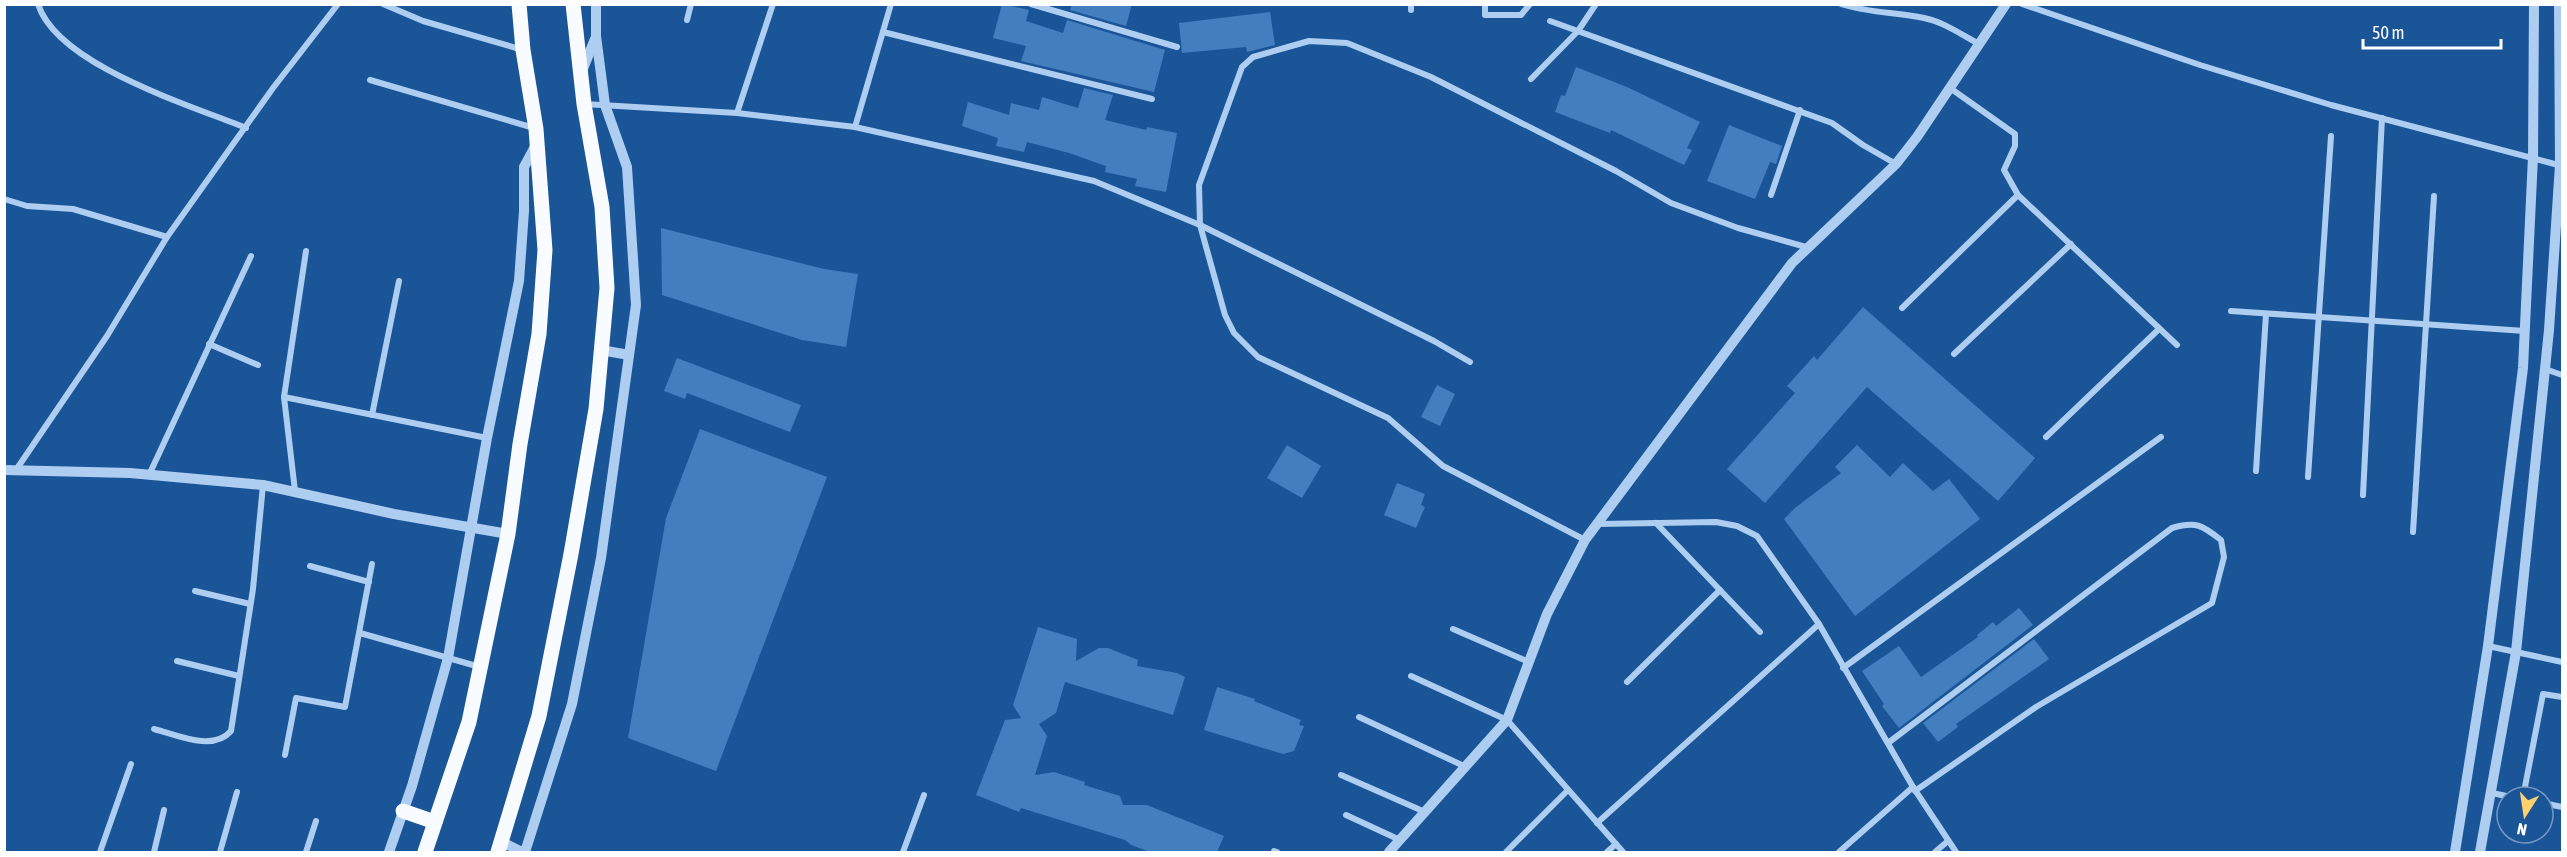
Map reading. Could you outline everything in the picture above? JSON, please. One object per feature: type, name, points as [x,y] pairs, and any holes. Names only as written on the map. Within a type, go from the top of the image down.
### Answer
[{"type":"main road","points":[[425,852],[469,722],[508,534],[520,444],[539,334],[545,250],[536,136],[523,50],[519,4]]},
{"type":"main road","points":[[500,847],[542,704],[571,554],[596,409],[607,288],[602,207],[584,104],[573,4]]},
{"type":"main road","points":[[404,811],[435,822]]},
{"type":"street","points":[[38,4],[42,19],[57,35],[105,70],[246,128]]},
{"type":"street","points":[[10,470],[108,336],[166,237],[273,88],[338,4]]},
{"type":"street","points":[[383,4],[423,21],[523,50]]},
{"type":"street","points":[[500,847],[524,852],[572,704],[601,558],[636,305],[627,167],[605,105],[596,36],[596,4]]},
{"type":"street","points":[[687,20],[692,4]]},
{"type":"street","points":[[736,113],[773,4]]},
{"type":"street","points":[[855,127],[891,4]]},
{"type":"street","points":[[1031,4],[1177,47]]},
{"type":"street","points":[[1485,4],[1485,15],[1521,15],[1530,4]]},
{"type":"street","points":[[1531,79],[1578,31],[1596,4]]},
{"type":"street","points":[[1841,4],[1860,10],[1937,21],[1979,44]]},
{"type":"street","points":[[1389,852],[1507,720],[1547,614],[1585,540],[1792,263],[1806,247],[1896,164],[2006,4]]},
{"type":"street","points":[[2022,4],[2200,65],[2382,118],[2561,166]]},
{"type":"street","points":[[2455,852],[2488,646],[2526,331],[2533,157],[2534,4]]},
{"type":"street","points":[[2480,852],[2516,652],[2545,369],[2561,166],[2559,4]]},
{"type":"street","points":[[1550,21],[1832,123],[1863,145],[1896,164]]},
{"type":"street","points":[[882,32],[1152,99]]},
{"type":"street","points":[[580,75],[596,36]]},
{"type":"street","points":[[1585,540],[1443,466],[1388,418],[1258,357],[1234,333],[1225,315],[1200,225],[1199,185],[1242,67],[1253,57],[1309,41],[1347,44],[1431,78],[1616,171],[1671,203],[1738,228],[1806,247]]},
{"type":"street","points":[[370,80],[536,136],[524,166],[524,211],[519,281],[487,438],[448,658],[404,811],[389,852]]},
{"type":"street","points":[[1950,88],[2015,134],[2015,146],[2004,170],[2018,195],[2176,345]]},
{"type":"street","points":[[584,104],[736,113],[855,127],[1094,181],[1200,225],[1434,341],[1470,363]]},
{"type":"street","points":[[1771,195],[1800,110]]},
{"type":"street","points":[[2363,495],[2382,118]]},
{"type":"street","points":[[2308,477],[2331,136]]},
{"type":"street","points":[[1902,308],[2018,195]]},
{"type":"street","points":[[2414,532],[2434,196]]},
{"type":"street","points":[[4,200],[27,206],[73,209],[166,237]]},
{"type":"street","points":[[1954,354],[2071,244]]},
{"type":"street","points":[[295,491],[284,397],[306,251]]},
{"type":"street","points":[[149,475],[208,344],[251,256]]},
{"type":"street","points":[[372,415],[399,281]]},
{"type":"street","points":[[2231,311],[2526,331]]},
{"type":"street","points":[[2256,471],[2266,314]]},
{"type":"street","points":[[2046,437],[2159,329]]},
{"type":"street","points":[[208,344],[258,364]]},
{"type":"street","points":[[601,350],[629,354]]},
{"type":"street","points":[[2545,369],[2562,375]]},
{"type":"street","points":[[284,397],[487,438]]},
{"type":"street","points":[[1843,668],[2161,437]]},
{"type":"street","points":[[10,470],[206,478],[263,484],[394,514],[508,534]]},
{"type":"street","points":[[154,729],[214,742],[225,738],[231,731],[250,604],[263,484]]},
{"type":"street","points":[[1598,524],[1716,522],[1737,526],[1757,536],[1819,624],[1914,789],[1956,852]]},
{"type":"street","points":[[1656,523],[1760,632]]},
{"type":"street","points":[[1839,852],[1914,789],[2036,707],[2212,603],[2224,557],[2221,540],[2206,528],[2190,523],[2172,528],[1888,743]]},
{"type":"street","points":[[285,755],[296,698],[345,708],[372,564]]},
{"type":"street","points":[[310,566],[369,582]]},
{"type":"street","points":[[1627,682],[1720,590]]},
{"type":"street","points":[[195,591],[250,604]]},
{"type":"street","points":[[1597,823],[1819,624]]},
{"type":"street","points":[[1453,629],[1529,662]]},
{"type":"street","points":[[360,633],[480,667]]},
{"type":"street","points":[[2488,646],[2562,662]]},
{"type":"street","points":[[177,661],[239,676]]},
{"type":"street","points":[[1411,676],[1507,720],[1623,852]]},
{"type":"street","points":[[2525,785],[2543,694],[2562,697]]},
{"type":"street","points":[[1359,717],[1466,767]]},
{"type":"street","points":[[100,852],[131,764]]},
{"type":"street","points":[[1341,775],[1425,812]]},
{"type":"street","points":[[1506,852],[1568,790]]},
{"type":"street","points":[[220,852],[237,792]]},
{"type":"street","points":[[903,852],[924,795]]},
{"type":"street","points":[[154,852],[164,810]]},
{"type":"street","points":[[1346,815],[1400,840]]},
{"type":"street","points":[[306,852],[316,821]]},
{"type":"street","points":[[1935,852],[1948,841]]},
{"type":"street","points":[[1607,852],[1616,844]]},
{"type":"building","points":[[1002,4],[1029,10],[1026,21],[1063,33],[1067,20],[1165,50],[1154,92],[1021,61],[1026,46],[993,38]]},
{"type":"building","points":[[1072,4],[1132,4],[1126,26],[1070,10]]},
{"type":"building","points":[[1270,12],[1275,45],[1247,52],[1246,47],[1182,53],[1179,23]]},
{"type":"building","points":[[1576,67],[1627,87],[1700,122],[1687,148],[1692,150],[1684,165],[1611,130],[1610,133],[1555,112],[1561,95],[1565,96]]},
{"type":"building","points":[[1084,88],[1113,95],[1105,120],[1146,130],[1147,127],[1177,133],[1166,192],[1135,186],[1137,179],[1105,172],[1106,166],[1069,153],[1027,142],[1024,152],[996,146],[998,138],[962,126],[968,102],[1009,115],[1011,103],[1039,110],[1042,97],[1078,108]]},
{"type":"building","points":[[1729,125],[1782,146],[1776,164],[1770,162],[1755,199],[1707,181]]},
{"type":"building","points":[[661,228],[824,269],[858,274],[846,347],[802,340],[662,295]]},
{"type":"building","points":[[1863,307],[2035,458],[1998,501],[1867,387],[1765,503],[1727,469],[1795,393],[1787,386],[1814,356],[1817,360]]},
{"type":"building","points":[[677,358],[801,405],[790,432],[687,393],[685,399],[664,391]]},
{"type":"building","points":[[1437,385],[1455,394],[1440,426],[1421,417]]},
{"type":"building","points":[[700,429],[827,477],[716,771],[628,738],[666,518]]},
{"type":"building","points":[[1287,445],[1321,466],[1302,498],[1267,478]]},
{"type":"building","points":[[1857,445],[1890,477],[1903,463],[1933,491],[1949,479],[1980,519],[1855,616],[1784,519],[1841,473],[1835,467]]},
{"type":"building","points":[[1397,483],[1425,494],[1421,505],[1425,507],[1416,528],[1384,515]]},
{"type":"building","points":[[2019,608],[2033,625],[1899,728],[1882,706],[1884,704],[1862,671],[1899,646],[1921,677],[1978,637],[1977,635],[1993,622],[1996,626]]},
{"type":"building","points":[[1038,627],[1077,639],[1076,661],[1099,648],[1108,648],[1138,660],[1137,666],[1177,673],[1185,677],[1173,715],[1065,682],[1056,713],[1039,724],[1047,736],[1035,775],[1054,772],[1085,782],[1084,785],[1120,796],[1123,805],[1147,805],[1224,836],[1217,852],[1150,852],[1131,845],[1125,840],[1021,808],[1019,812],[976,795],[1005,720],[1021,718],[1013,705]]},
{"type":"building","points":[[2034,639],[2049,659],[1956,724],[1958,727],[1938,742],[1923,723]]},
{"type":"building","points":[[1217,687],[1255,699],[1254,701],[1301,720],[1299,725],[1304,726],[1294,751],[1283,754],[1204,730]]}]
